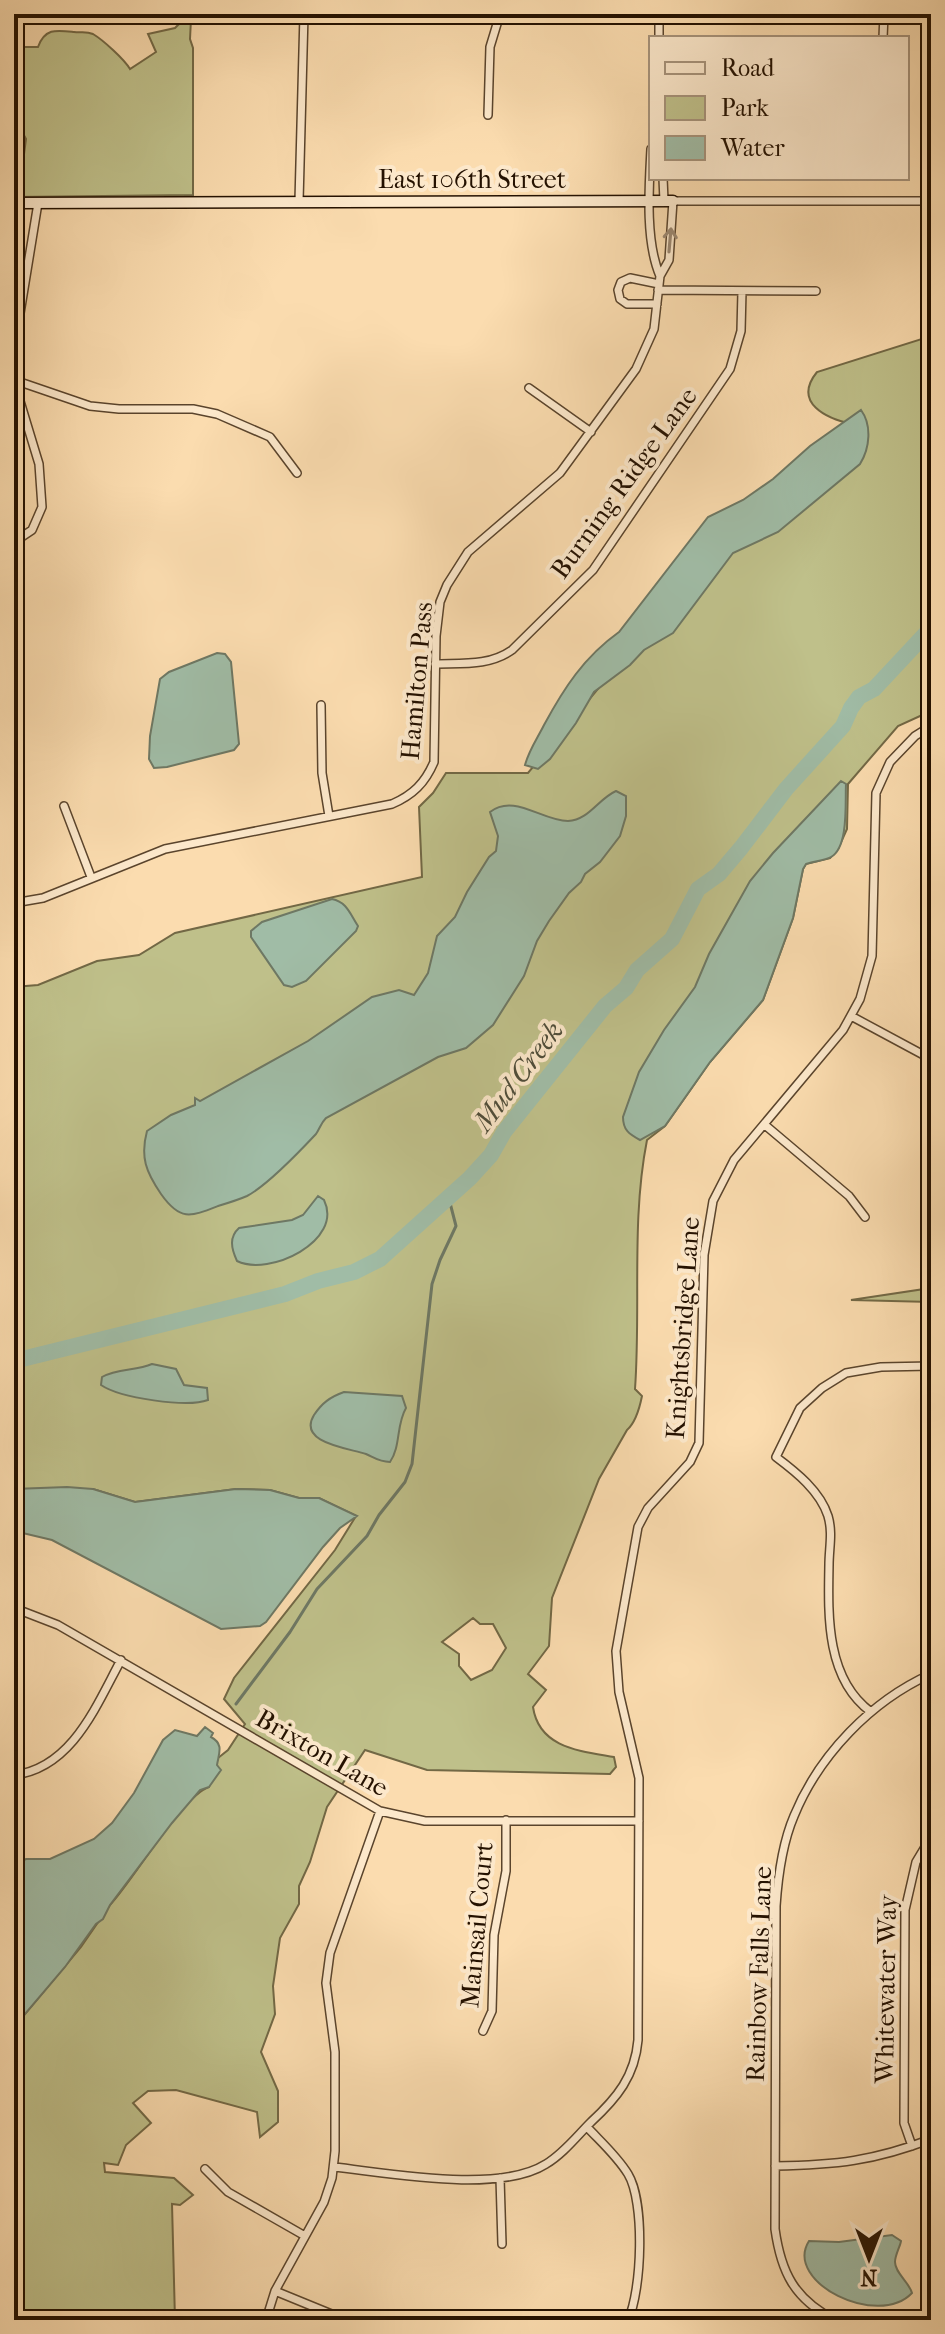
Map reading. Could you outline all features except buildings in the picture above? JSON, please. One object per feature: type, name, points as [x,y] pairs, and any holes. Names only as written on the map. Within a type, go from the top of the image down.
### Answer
[{"type":"street","points":[[299,201],[304,14]]},
{"type":"street","points":[[488,115],[490,47],[500,14]]},
{"type":"street","points":[[659,14],[659,36]]},
{"type":"street","points":[[883,36],[884,14]]},
{"type":"street","name":"Hamilton Pass","points":[[650,180],[653,261],[659,283]]},
{"type":"street","name":"Hamilton Pass","points":[[14,903],[43,898],[165,849],[392,804],[407,798],[428,776],[435,748],[435,664],[440,602],[468,552],[560,473],[643,356],[654,329],[659,283],[669,260],[669,201],[664,180]]},
{"type":"street","name":"East 106th Street","points":[[14,203],[931,201]]},
{"type":"street","points":[[14,542],[27,535],[37,523],[42,497],[39,464],[23,419],[15,340],[38,203]]},
{"type":"street","points":[[657,304],[627,304],[620,299],[618,290],[621,282],[630,278],[742,291],[816,291]]},
{"type":"street","name":"Burning Ridge Lane","points":[[435,664],[476,663],[501,658],[593,570],[730,369],[741,331],[742,291]]},
{"type":"street","points":[[17,381],[90,406],[205,411],[270,437],[297,473]]},
{"type":"street","points":[[529,388],[591,432]]},
{"type":"street","points":[[321,705],[322,773],[329,816]]},
{"type":"street","name":"Knightsbridge Lane","points":[[334,2167],[424,2178],[520,2175],[546,2165],[587,2127],[624,2087],[637,2060],[638,1771],[619,1692],[616,1651],[638,1527],[648,1508],[690,1462],[699,1443],[704,1255],[713,1201],[734,1160],[828,1049],[851,1016],[865,985],[872,956],[876,793],[890,762],[915,736],[931,726]]},
{"type":"street","points":[[64,806],[91,877]]},
{"type":"street","points":[[851,1016],[931,1059]]},
{"type":"street","points":[[765,1125],[849,1196],[865,1217]]},
{"type":"street","points":[[871,1712],[858,1702],[846,1684],[831,1644],[831,1537],[828,1516],[819,1498],[776,1457],[800,1408],[822,1388],[846,1373],[881,1367],[931,1366]]},
{"type":"street","name":"Brixton Lane","points":[[14,1608],[58,1625],[380,1811],[425,1821],[639,1821]]},
{"type":"street","points":[[14,1775],[47,1765],[66,1751],[121,1660]]},
{"type":"street","name":"Rainbow Falls Lane","points":[[830,2319],[804,2299],[783,2269],[775,2229],[776,1906],[785,1842],[809,1785],[829,1756],[888,1698],[931,1674]]},
{"type":"street","points":[[266,2320],[275,2291],[324,2202],[334,2167],[335,2052],[326,1991],[327,1970],[330,1953],[380,1811]]},
{"type":"street","name":"Mainsail Court","points":[[483,2031],[492,2011],[494,1935],[506,1871],[506,1820]]},
{"type":"street","name":"Whitewater Way","points":[[912,2146],[904,2123],[905,1910],[916,1862],[931,1837]]},
{"type":"street","points":[[587,2127],[620,2162],[635,2191],[638,2278],[637,2293],[628,2320]]},
{"type":"street","points":[[775,2166],[845,2163],[884,2156],[931,2139]]},
{"type":"street","points":[[205,2169],[228,2192],[305,2236]]},
{"type":"street","points":[[500,2178],[502,2244]]},
{"type":"street","points":[[275,2291],[346,2320]]},
{"type":"street","points":[[924,2320],[931,2317]]},
{"type":"green space","points":[[187,16],[191,19],[193,48],[193,195],[14,197],[14,168],[24,154],[26,139],[14,117],[14,47],[38,47],[44,36],[52,32],[88,33],[108,45],[130,69],[156,52],[148,34],[175,28]]},
{"type":"green space","points":[[931,336],[931,711],[898,726],[848,784],[847,829],[830,858],[806,864],[803,869],[793,918],[763,1000],[710,1062],[665,1126],[647,1140],[638,1232],[635,1389],[642,1396],[637,1414],[599,1479],[552,1598],[549,1646],[528,1674],[546,1690],[533,1707],[543,1731],[563,1745],[614,1757],[616,1767],[610,1774],[427,1770],[365,1750],[327,1807],[299,1886],[299,1904],[280,1938],[273,1986],[275,2014],[261,2052],[278,2091],[278,2122],[260,2137],[257,2112],[176,2090],[148,2091],[133,2103],[151,2123],[126,2145],[118,2165],[104,2163],[105,2172],[174,2178],[193,2195],[180,2205],[172,2204],[175,2320],[14,2320],[14,2027],[81,1947],[172,1822],[198,1793],[209,1787],[218,1758],[228,1750],[245,1724],[224,1699],[234,1678],[335,1550],[356,1516],[319,1498],[299,1498],[270,1490],[236,1489],[135,1502],[93,1489],[14,1489],[14,987],[38,985],[97,961],[139,955],[175,933],[422,877],[419,807],[446,773],[528,773],[735,524],[853,424],[824,414],[811,401],[808,392],[817,372]],"holes":[[[473,1618],[480,1624],[493,1624],[506,1648],[492,1670],[471,1680],[459,1666],[459,1654],[442,1642]]]},
{"type":"green space","points":[[931,1288],[931,1302],[851,1300]]},
{"type":"water","points":[[861,410],[867,423],[868,437],[860,464],[778,532],[733,553],[673,633],[644,650],[630,665],[594,692],[550,759],[538,769],[525,765],[567,686],[595,652],[619,632],[708,517],[743,500]]},
{"type":"water","points":[[217,653],[225,654],[231,662],[239,744],[234,750],[154,768],[149,759],[150,736],[160,679],[169,672]]},
{"type":"water","points":[[841,781],[846,784],[841,844],[831,857],[806,864],[803,869],[793,918],[763,1000],[710,1062],[665,1126],[640,1140],[636,1138],[625,1128],[623,1117],[639,1072],[695,987],[709,954],[750,881]]},
{"type":"water","points":[[616,791],[626,796],[626,816],[620,836],[600,862],[569,893],[549,921],[537,941],[524,976],[493,1025],[466,1048],[438,1057],[326,1118],[316,1134],[293,1158],[247,1196],[193,1214],[180,1213],[168,1203],[146,1164],[144,1149],[147,1131],[171,1115],[195,1105],[195,1098],[200,1101],[308,1041],[372,997],[399,990],[414,995],[428,973],[437,936],[455,917],[467,892],[496,851],[498,836],[490,812],[509,805],[558,820],[575,820]]},
{"type":"water","points":[[332,899],[348,909],[358,926],[356,931],[306,981],[292,987],[284,985],[251,937],[251,931],[262,922]]},
{"type":"water","points":[[318,1196],[324,1200],[327,1215],[323,1229],[314,1242],[284,1260],[251,1265],[237,1261],[232,1243],[239,1228],[292,1220],[303,1215]]},
{"type":"water","points":[[152,1364],[176,1369],[184,1385],[207,1388],[208,1400],[185,1403],[154,1400],[123,1394],[101,1385],[102,1377],[108,1374]]},
{"type":"water","points":[[344,1392],[402,1396],[406,1408],[390,1462],[327,1443],[312,1432],[311,1424],[317,1411],[327,1401]]},
{"type":"water","points":[[14,1489],[93,1489],[135,1502],[236,1489],[270,1490],[299,1498],[319,1498],[357,1516],[340,1528],[323,1547],[266,1622],[260,1626],[221,1629],[52,1540],[14,1531]]},
{"type":"water","points":[[205,1727],[213,1733],[211,1737],[219,1746],[217,1765],[221,1770],[209,1787],[200,1790],[172,1823],[110,1905],[103,1919],[14,2027],[14,1886],[17,1863],[26,1859],[50,1859],[94,1839],[112,1823],[134,1793],[163,1740],[175,1730],[197,1736]]},
{"type":"water","points":[[892,2235],[901,2241],[895,2262],[912,2293],[897,2303],[878,2306],[838,2296],[821,2285],[809,2271],[805,2256],[809,2241],[839,2242]]},
{"type":"waterway","name":"Mud Creek","points":[[14,1361],[285,1294],[354,1272],[380,1259],[470,1178],[491,1155],[504,1132],[605,1006],[626,988],[637,970],[672,939],[698,889],[719,874],[741,848],[786,789],[843,726],[859,697],[874,689],[931,628]]},
{"type":"waterway","points":[[236,1704],[290,1632],[317,1589],[367,1536],[405,1482],[412,1464],[432,1284],[456,1226],[449,1199]]}]
